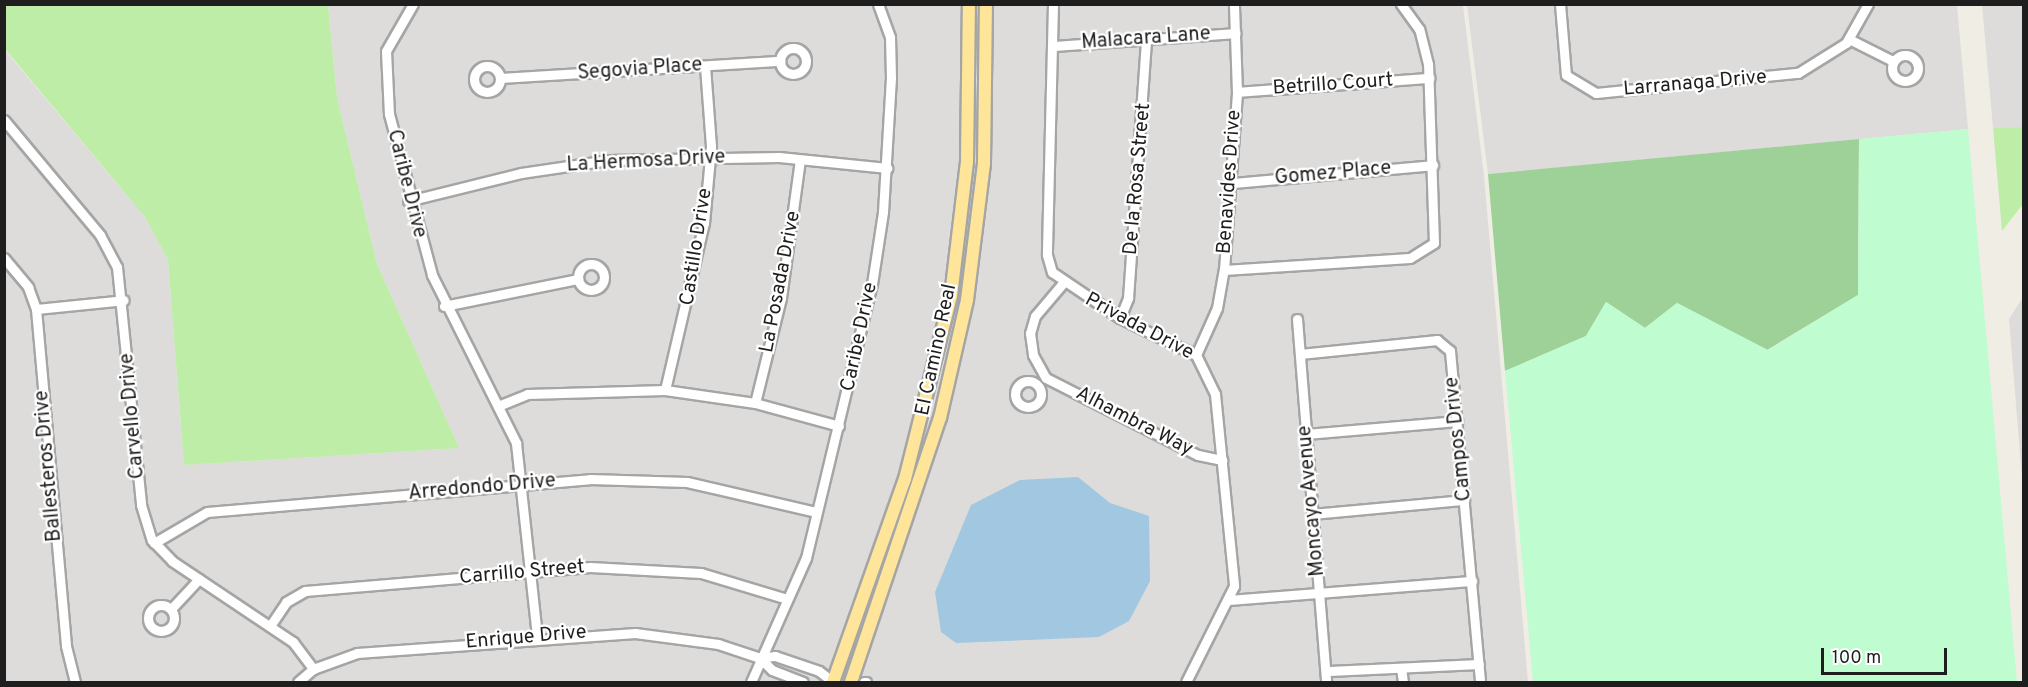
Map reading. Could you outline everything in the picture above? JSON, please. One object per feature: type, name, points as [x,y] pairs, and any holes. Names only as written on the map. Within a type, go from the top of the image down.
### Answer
[{"type":"main road","name":"El Camino Real","points":[[833,682],[908,469],[951,296],[967,161],[969,4]]},
{"type":"main road","name":"El Camino Real","points":[[851,682],[921,483],[964,311],[984,164],[986,4]]},
{"type":"street","name":"Caribe Drive","points":[[413,4],[393,32],[385,67],[408,201],[444,306],[516,443],[537,637]]},
{"type":"street","name":"Caribe Drive","points":[[751,682],[806,558],[872,284],[887,168],[892,56],[878,4]]},
{"type":"street","name":"Privada Drive","points":[[1053,4],[1055,46],[1047,255],[1063,283],[1120,318],[1196,355],[1212,382],[1234,586],[1230,600],[1186,682]]},
{"type":"street","name":"Benavides Drive","points":[[1196,355],[1217,308],[1224,270],[1237,92],[1234,4]]},
{"type":"street","points":[[1224,270],[1418,256],[1437,236],[1429,78],[1419,29],[1401,4]]},
{"type":"street","name":"Larranaga Drive","points":[[1560,4],[1566,75],[1596,93],[1798,73],[1849,39],[1868,4]]},
{"type":"street","name":"Malacara Lane","points":[[1055,46],[1236,33]]},
{"type":"street","name":"De la Rosa Street","points":[[1120,318],[1128,298],[1137,198],[1146,39]]},
{"type":"street","points":[[1849,39],[1893,61]]},
{"type":"street","name":"Segovia Place","points":[[500,78],[780,61]]},
{"type":"street","name":"Castillo Drive","points":[[665,390],[694,285],[711,156],[705,66]]},
{"type":"street","name":"Betrillo Court","points":[[1237,92],[1429,78]]},
{"type":"street","name":"Carvello Drive","points":[[4,120],[100,235],[117,267],[124,300],[141,505],[154,543]]},
{"type":"street","name":"La Hermosa Drive","points":[[408,201],[563,166],[711,156],[800,160],[887,168]]},
{"type":"street","name":"La Posada Drive","points":[[755,403],[781,298],[800,160]]},
{"type":"street","name":"Gomez Place","points":[[1232,183],[1433,165]]},
{"type":"street","name":"Ballesteros Drive","points":[[4,258],[28,287],[36,309],[66,646],[75,682]]},
{"type":"street","points":[[444,306],[578,279]]},
{"type":"street","points":[[1037,384],[1046,378],[1033,355],[1032,327],[1063,283]]},
{"type":"street","points":[[36,309],[124,300]]},
{"type":"street","name":"Moncayo Avenue","points":[[1297,319],[1312,514],[1329,671],[1326,682]]},
{"type":"street","name":"Campos Drive","points":[[1299,354],[1443,342],[1450,351],[1480,682]]},
{"type":"street","name":"Alhambra Way","points":[[1046,378],[1198,455],[1222,460]]},
{"type":"street","points":[[498,406],[527,394],[665,390],[755,403],[839,426]]},
{"type":"street","points":[[1306,434],[1457,421]]},
{"type":"street","name":"Arredondo Drive","points":[[154,543],[207,512],[609,478],[687,482],[816,512]]},
{"type":"street","points":[[1312,514],[1464,500]]},
{"type":"street","points":[[154,543],[200,579],[301,649],[313,669]]},
{"type":"street","name":"Carrillo Street","points":[[270,626],[286,602],[305,591],[531,572],[659,568],[738,581],[787,599]]},
{"type":"street","points":[[171,609],[200,579]]},
{"type":"street","points":[[1230,600],[1472,581]]},
{"type":"street","name":"Enrique Drive","points":[[298,682],[313,669],[357,653],[537,637],[663,633],[760,658],[775,656],[819,671],[833,682]]},
{"type":"street","name":"Enrique Drive","points":[[760,658],[772,670],[802,682]]},
{"type":"street","points":[[1329,671],[1479,664]]},
{"type":"street","points":[[1401,668],[1402,682]]},
{"type":"shaded area","points":[[328,5],[1463,5],[1484,176],[1528,682],[5,682],[4,49],[145,217],[168,260],[184,465],[459,448],[377,264],[337,98]]},
{"type":"shaded area","points":[[1467,5],[1957,5],[1968,129],[1488,174]]},
{"type":"shaded area","points":[[1982,5],[2023,5],[2023,127],[1993,128]]},
{"type":"shaded area","points":[[2023,297],[2023,491],[2009,319]]},
{"type":"green space","points":[[4,5],[328,5],[337,98],[377,264],[459,448],[184,465],[168,260],[145,217],[5,49]]},
{"type":"green space","points":[[2023,127],[2023,204],[2002,231],[1993,128]]},
{"type":"green space","points":[[1968,129],[2017,682],[1533,682],[1505,371],[1586,336],[1606,302],[1645,328],[1677,303],[1768,350],[1858,295],[1859,139]]},
{"type":"green space","points":[[1859,139],[1858,295],[1767,350],[1677,303],[1645,328],[1606,302],[1586,336],[1505,371],[1488,174]]},
{"type":"water","points":[[1078,477],[1110,503],[1149,516],[1150,581],[1129,621],[1099,637],[956,643],[941,632],[935,592],[971,505],[1020,480]]}]
